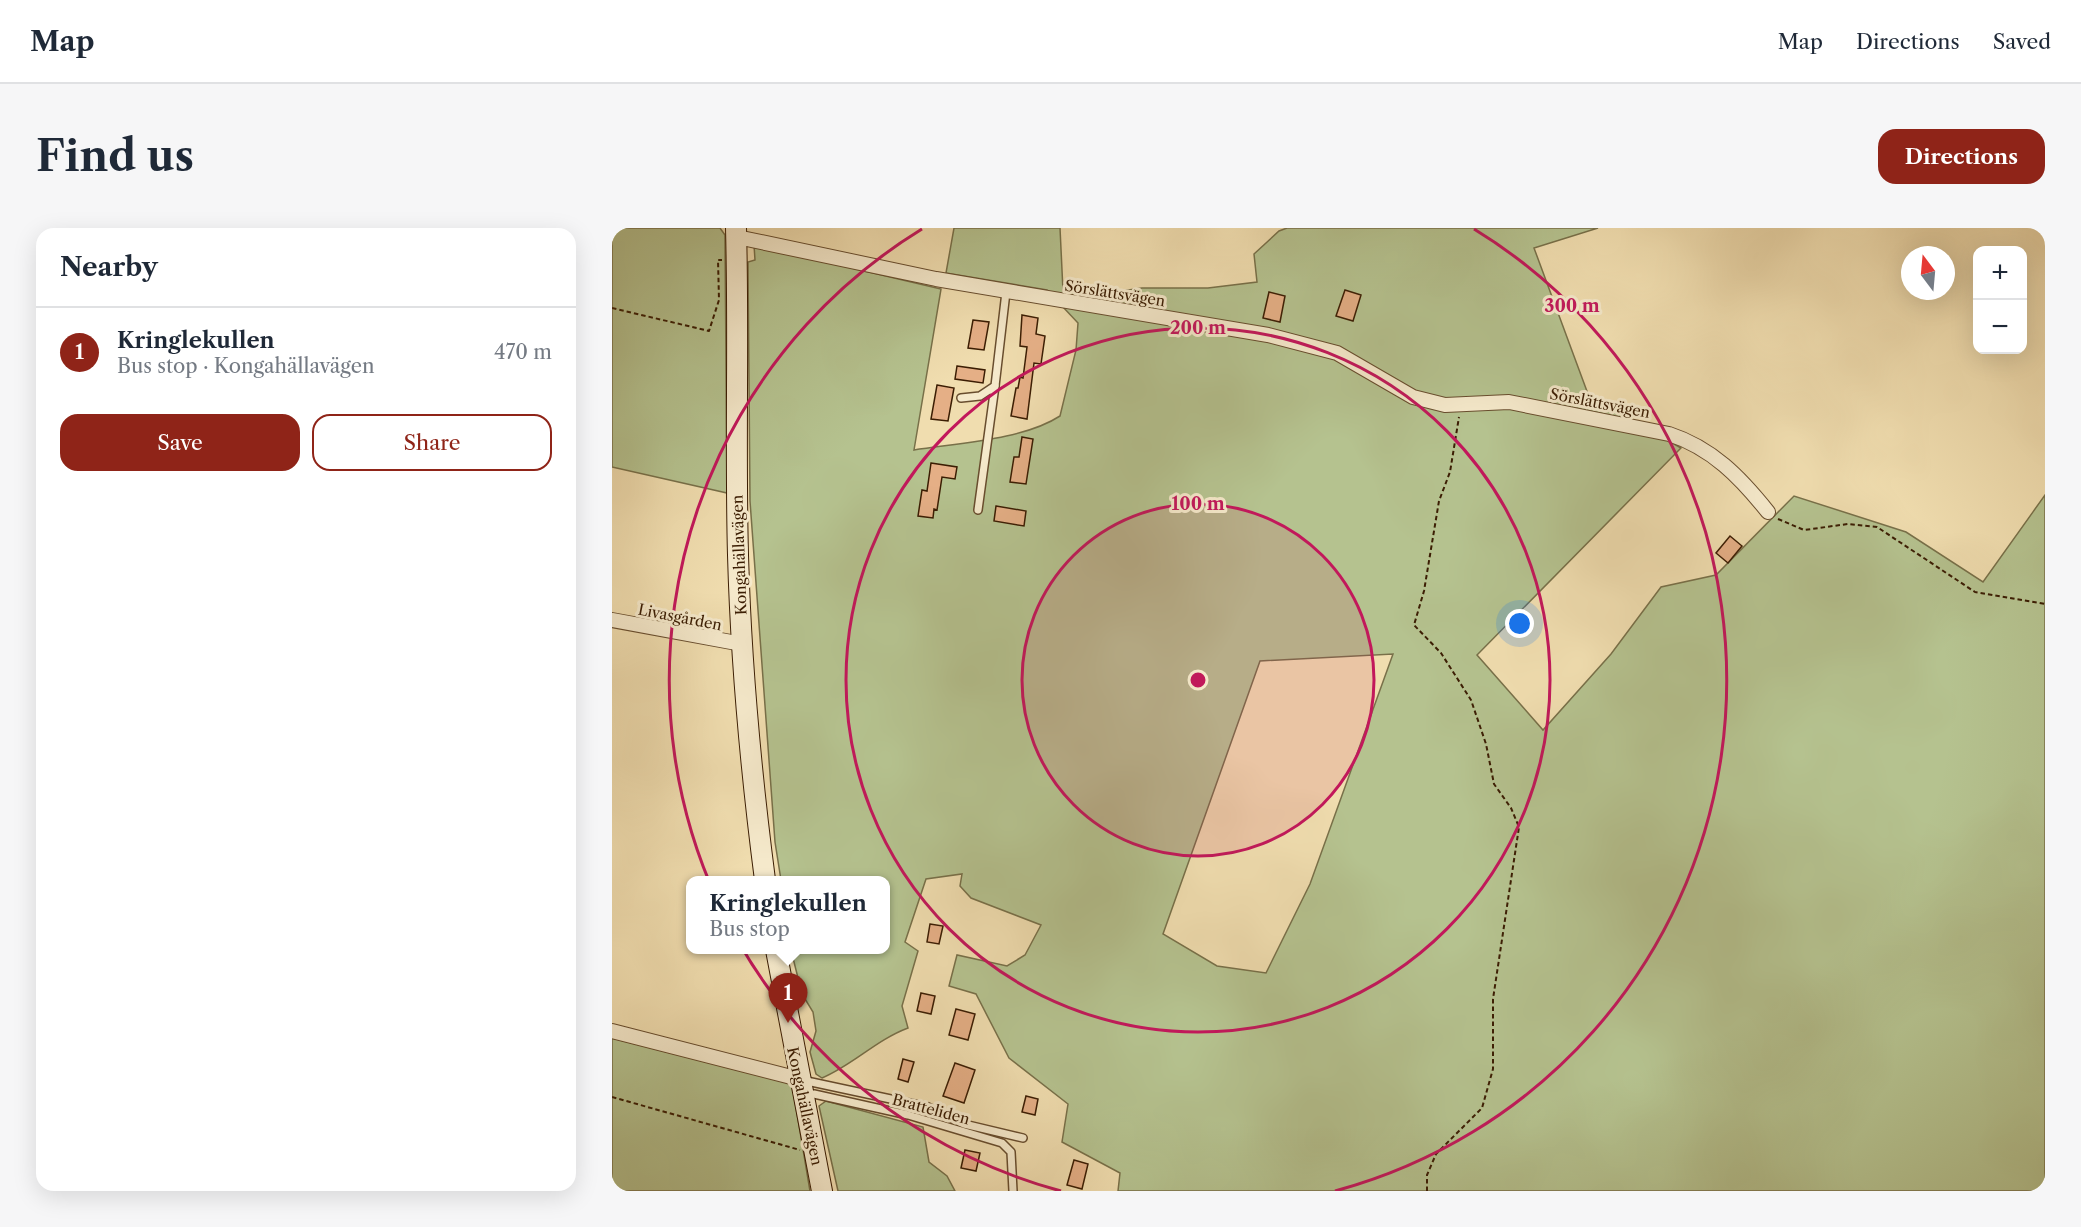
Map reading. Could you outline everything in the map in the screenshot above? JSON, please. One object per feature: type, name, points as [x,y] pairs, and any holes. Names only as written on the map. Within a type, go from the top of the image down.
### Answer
[{"type":"main road","name":"Kongahällavägen","points":[[737,233],[736,473],[742,644],[752,775],[765,876]]},
{"type":"main road","name":"Kongahällavägen","points":[[777,954],[800,1087],[822,1191]]},
{"type":"street","name":"Sörslättsvägen","points":[[737,233],[1006,292],[1268,335],[1337,353],[1413,397],[1445,405],[1509,402],[1669,434],[1688,440],[1736,474],[1768,512]]},
{"type":"street","name":"Livasgården","points":[[612,620],[742,644]]},
{"type":"street","points":[[612,1031],[800,1087]]},
{"type":"lane","points":[[978,510],[1006,292]]},
{"type":"lane","points":[[961,398],[980,396],[994,386]]},
{"type":"lane","name":"Bratteliden","points":[[800,1087],[928,1107],[964,1124],[1023,1138]]},
{"type":"lane","name":"Bratteliden","points":[[800,1087],[814,1094],[908,1115],[1002,1143],[1011,1152],[1013,1191]]},
{"type":"path","points":[[612,308],[710,331],[719,300],[718,260],[736,260]]},
{"type":"path","points":[[1427,1191],[1427,1175],[1436,1154],[1482,1108],[1493,1069],[1492,999],[1519,827],[1511,808],[1494,784],[1486,744],[1472,700],[1441,653],[1414,626],[1424,591],[1439,501],[1450,472],[1459,428],[1459,405]]},
{"type":"path","points":[[1768,512],[1784,523],[1804,530],[1848,524],[1877,527],[1975,592],[2045,604]]},
{"type":"path","points":[[612,1096],[814,1153]]},
{"type":"green space","points":[[612,228],[720,228],[725,235],[727,493],[612,467]]},
{"type":"green space","points":[[954,228],[1060,228],[1063,291],[1101,294],[1142,288],[1208,288],[1257,282],[1254,254],[1279,231],[1287,228],[1598,228],[1534,248],[1588,394],[1681,448],[1477,655],[1543,730],[1611,654],[1661,587],[1716,575],[1794,496],[1906,532],[1983,582],[2045,495],[2045,1191],[1118,1191],[1120,1173],[1062,1142],[1068,1104],[1009,1058],[976,994],[949,986],[957,955],[1007,966],[1025,955],[1041,925],[971,898],[960,886],[962,874],[926,879],[905,942],[918,951],[902,1006],[908,1028],[885,1039],[833,1073],[822,1078],[816,1074],[810,1052],[816,1031],[813,1012],[802,994],[792,954],[890,954],[890,876],[780,876],[775,842],[750,501],[748,262],[755,260],[754,245],[941,289],[914,450],[1009,435],[1045,424],[1060,416],[1076,350],[1078,323],[1047,290],[946,273]],"holes":[[[1393,654],[1310,884],[1266,973],[1217,966],[1163,934],[1260,661]]]},
{"type":"green space","points":[[612,1038],[792,1084],[810,1191],[612,1191]]},
{"type":"green space","points":[[826,1101],[923,1127],[929,1162],[947,1176],[955,1191],[838,1191],[819,1106]]},
{"type":"building","points":[[1345,290],[1361,295],[1353,321],[1336,316]]},
{"type":"building","points":[[1269,292],[1285,296],[1280,322],[1263,318]]},
{"type":"building","points":[[1022,315],[1038,318],[1036,334],[1045,336],[1041,364],[1034,363],[1027,419],[1011,416],[1016,388],[1018,388],[1020,377],[1023,378],[1027,347],[1020,346]]},
{"type":"building","points":[[973,320],[989,322],[984,350],[968,348]]},
{"type":"building","points":[[957,366],[985,370],[983,383],[955,379]]},
{"type":"building","points":[[937,385],[954,388],[948,421],[931,419]]},
{"type":"building","points":[[1022,437],[1033,439],[1026,484],[1010,482],[1014,457],[1019,457]]},
{"type":"building","points":[[931,463],[957,467],[955,479],[942,477],[937,510],[934,509],[933,518],[918,516],[922,490],[927,491]]},
{"type":"building","points":[[996,506],[1026,511],[1024,526],[994,521]]},
{"type":"building","points":[[1730,536],[1742,546],[1728,563],[1716,553]]},
{"type":"building","points":[[930,924],[943,926],[939,944],[927,942]]},
{"type":"building","points":[[921,993],[935,996],[931,1014],[917,1011]]},
{"type":"building","points":[[956,1009],[975,1014],[968,1040],[949,1035]]},
{"type":"building","points":[[903,1059],[914,1062],[908,1082],[898,1079]]},
{"type":"building","points":[[955,1063],[975,1070],[964,1103],[943,1096]]},
{"type":"building","points":[[1026,1096],[1038,1099],[1035,1115],[1022,1112]]},
{"type":"building","points":[[965,1150],[980,1153],[976,1171],[961,1168]]},
{"type":"building","points":[[1074,1160],[1088,1164],[1082,1189],[1067,1185]]},
{"type":"place","name":"Kringlekullen","points":[[788,1023]]}]
